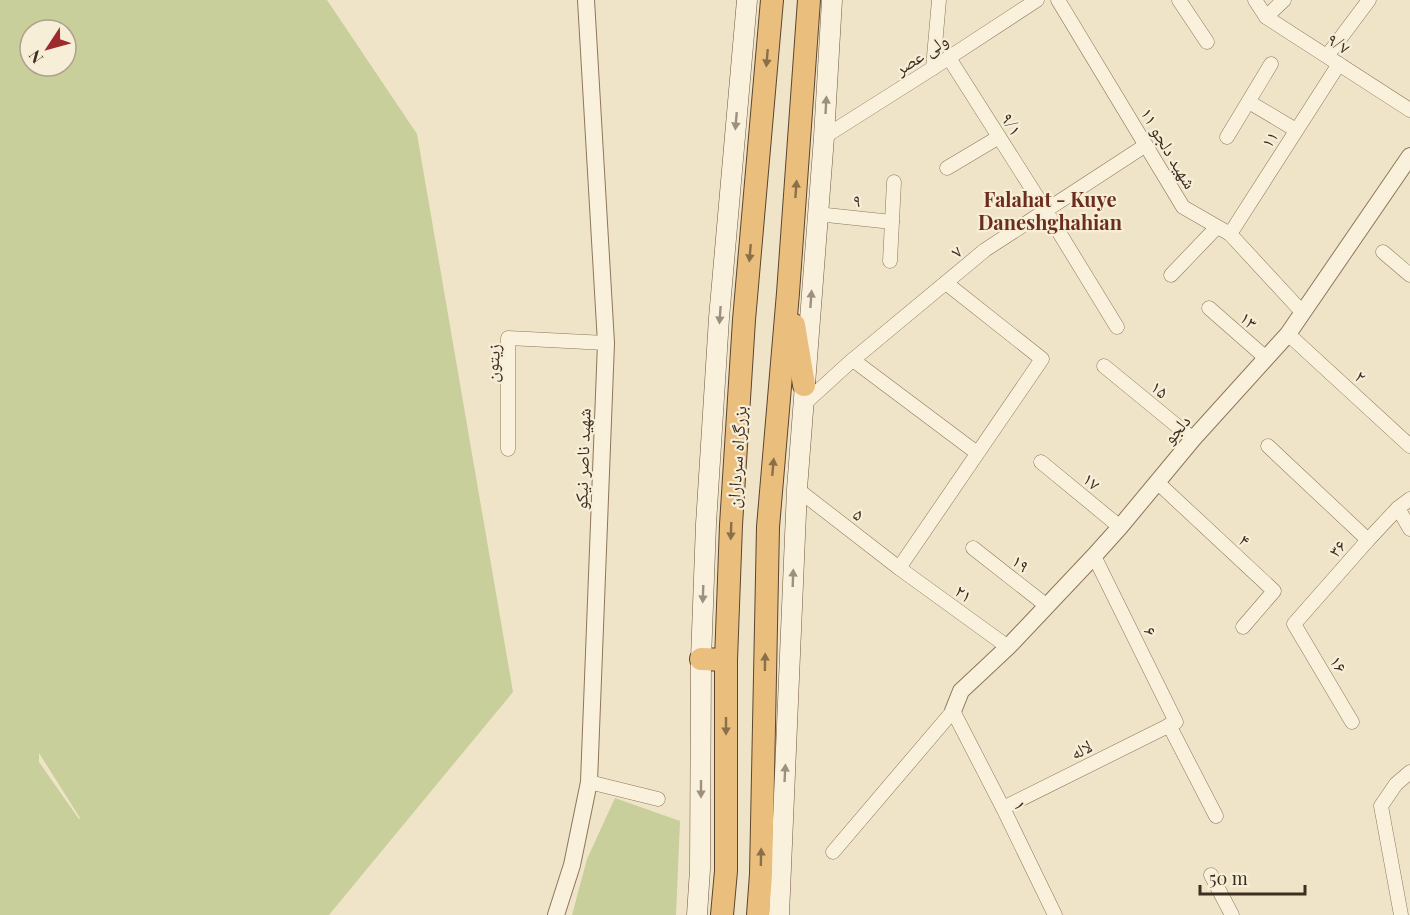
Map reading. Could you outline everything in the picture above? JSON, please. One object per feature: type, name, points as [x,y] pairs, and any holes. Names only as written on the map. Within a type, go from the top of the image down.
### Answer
[{"type":"highway","name":"بزرگراه سرداران","points":[[722,915],[726,871],[726,660],[731,525],[744,320],[772,0]]},
{"type":"highway","name":"بزرگراه سرداران","points":[[758,915],[761,874],[768,526],[788,293],[809,0]]},
{"type":"highway","points":[[788,293],[804,395]]},
{"type":"highway","points":[[701,659],[726,660]]},
{"type":"main road","points":[[696,915],[700,869],[701,659],[706,524],[719,318],[747,0]]},
{"type":"main road","points":[[779,915],[797,489],[832,0]]},
{"type":"street","name":"شهید ناصر نیکو","points":[[556,915],[572,865],[589,782],[606,343],[586,0]]},
{"type":"street","points":[[933,68],[939,0]]},
{"type":"street","name":"ولی عصر","points":[[824,136],[1037,0]]},
{"type":"street","name":"شهید دلجو ۱۱","points":[[1058,0],[1183,207],[1230,234],[1303,313]]},
{"type":"street","points":[[1179,0],[1207,42]]},
{"type":"street","name":"۹/۷","points":[[1255,0],[1266,17],[1410,110]]},
{"type":"street","points":[[1266,17],[1284,0]]},
{"type":"street","name":"۱۱","points":[[1230,234],[1296,130],[1333,60],[1370,0]]},
{"type":"street","name":"۹/۱","points":[[949,58],[1117,327]]},
{"type":"street","points":[[1227,137],[1271,64]]},
{"type":"street","points":[[1249,102],[1296,130]]},
{"type":"street","points":[[947,168],[999,137]]},
{"type":"street","name":"۷","points":[[804,395],[853,360],[985,250],[1146,145]]},
{"type":"street","name":"دلجو","points":[[953,711],[961,691],[1008,647],[1095,556],[1193,439],[1288,334],[1408,162]]},
{"type":"street","points":[[890,261],[894,182]]},
{"type":"street","name":"۹","points":[[817,214],[892,222]]},
{"type":"street","points":[[1172,274],[1217,226]]},
{"type":"street","points":[[1383,252],[1410,274]]},
{"type":"street","points":[[899,568],[1042,358],[946,283]]},
{"type":"street","name":"۱۳","points":[[1209,308],[1266,358]]},
{"type":"street","name":"۲","points":[[1288,334],[1410,446]]},
{"type":"street","name":"زیتون","points":[[508,449],[508,338],[606,343]]},
{"type":"street","points":[[853,360],[977,453]]},
{"type":"street","name":"۱۵","points":[[1104,366],[1193,439]]},
{"type":"street","points":[[1268,446],[1368,540]]},
{"type":"street","name":"۱۷","points":[[1041,462],[1120,527]]},
{"type":"street","name":"۴","points":[[1157,482],[1274,591],[1243,627]]},
{"type":"street","name":"۵","points":[[797,489],[899,568]]},
{"type":"street","name":"۳۶","points":[[1294,624],[1368,540],[1398,508],[1410,499]]},
{"type":"street","points":[[1398,508],[1410,530]]},
{"type":"street","name":"۱۹","points":[[973,548],[1047,606]]},
{"type":"street","name":"۶","points":[[1095,556],[1216,816]]},
{"type":"street","name":"۲۱","points":[[899,568],[1008,647]]},
{"type":"street","name":"۱۶","points":[[1294,624],[1352,722]]},
{"type":"street","points":[[833,852],[953,711]]},
{"type":"street","name":"۱","points":[[953,711],[1055,915]]},
{"type":"street","name":"لاله","points":[[1003,808],[1172,724]]},
{"type":"street","points":[[1401,915],[1381,806],[1396,784],[1410,772]]},
{"type":"street","points":[[589,782],[658,799]]},
{"type":"street","points":[[1211,874],[1232,915]]},
{"type":"green space","points":[[0,0],[327,0],[417,134],[513,692],[329,915],[0,915]],"holes":[[[39,753],[80,818],[39,762]]]},
{"type":"green space","points":[[615,798],[680,821],[676,915],[572,915],[587,859]]},
{"type":"district","name":"Falahat - Kuye Daneshghahian","points":[[1050,210]]}]
